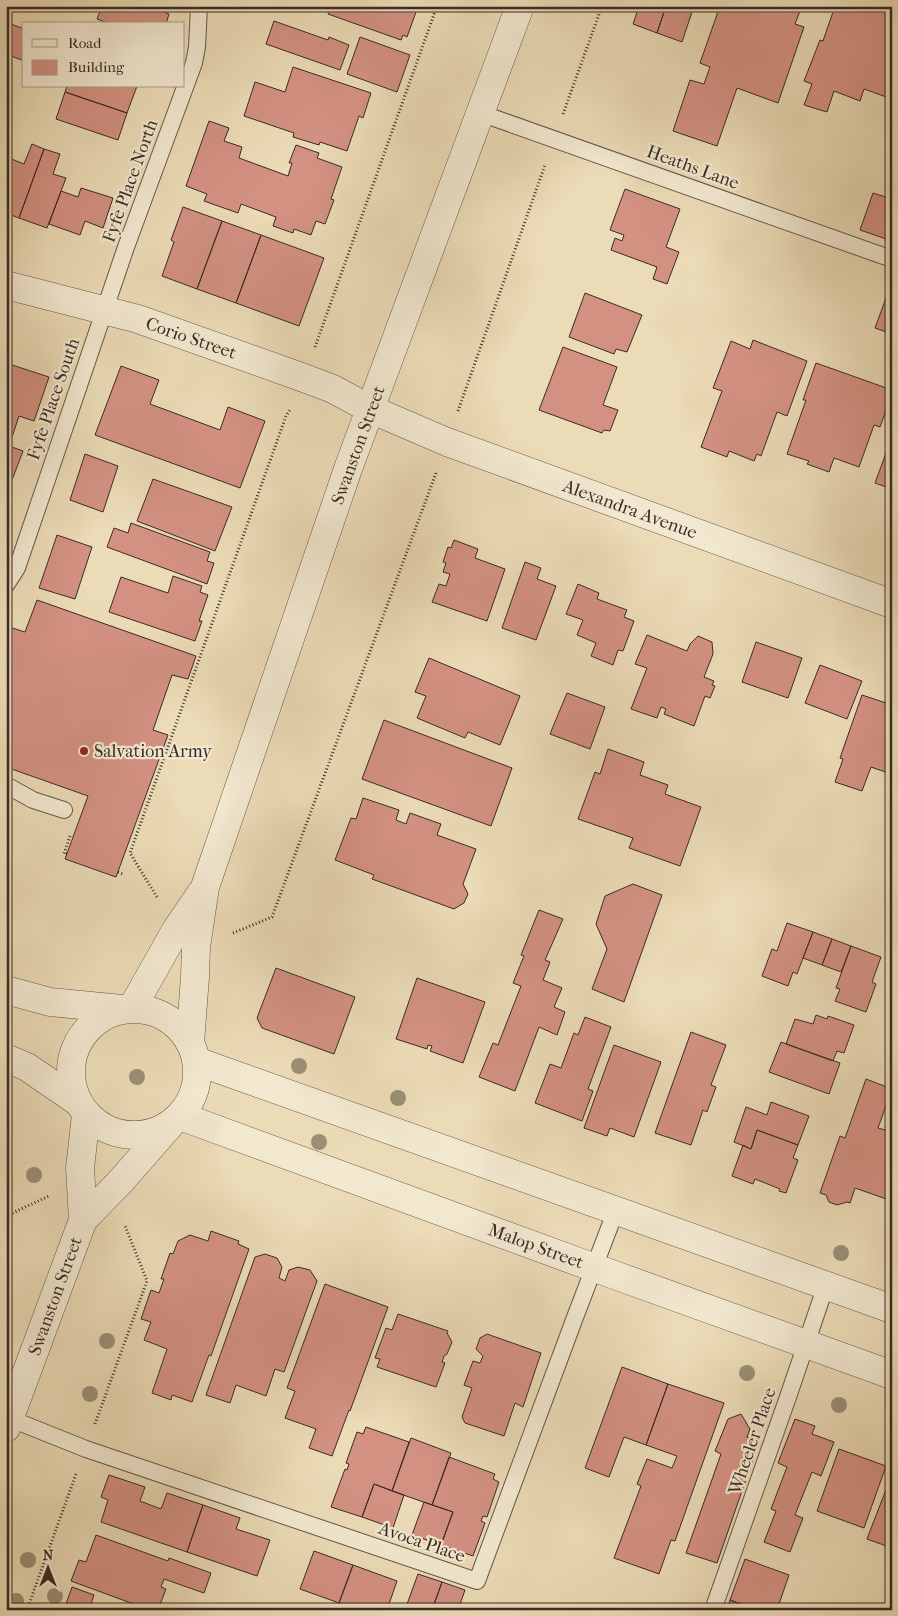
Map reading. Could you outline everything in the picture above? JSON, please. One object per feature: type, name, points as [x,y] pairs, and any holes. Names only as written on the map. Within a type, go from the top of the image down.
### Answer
[{"type":"street","name":"Swanston Street","points":[[193,1052],[196,948],[205,887],[349,466],[520,6]]},
{"type":"street","name":"Corio Street","points":[[6,285],[138,319],[318,383],[370,408]]},
{"type":"street","name":"Alexandra Avenue","points":[[370,408],[447,442],[892,604]]},
{"type":"street","name":"Swanston Street","points":[[128,1008],[205,887]]},
{"type":"street","points":[[6,990],[50,1002],[150,1010],[173,1023],[183,1032],[193,1052],[197,1080],[191,1100],[176,1119],[159,1130],[144,1135],[128,1135],[112,1132],[98,1125],[82,1108],[27,1067],[6,1058]]},
{"type":"street","points":[[82,1108],[72,1088],[70,1073],[72,1058],[77,1044],[96,1021],[109,1014],[128,1008]]},
{"type":"street","points":[[193,1052],[616,1210],[892,1309]]},
{"type":"street","name":"Swanston Street","points":[[82,1108],[80,1168],[83,1220]]},
{"type":"street","name":"Swanston Street","points":[[7,1421],[83,1220],[176,1119]]},
{"type":"street","name":"Malop Street","points":[[176,1119],[892,1374]]},
{"type":"lane","name":"Fyfe Place North","points":[[185,88],[194,63],[197,47],[199,6]]},
{"type":"lane","name":"Fyfe Place North","points":[[104,310],[185,88]]},
{"type":"lane","name":"Heaths Lane","points":[[480,113],[892,259]]},
{"type":"lane","name":"Fyfe Place South","points":[[6,585],[17,568],[104,310]]},
{"type":"lane","points":[[6,785],[33,800],[64,810]]},
{"type":"lane","name":"Avoca Place","points":[[7,1421],[476,1581],[616,1210]]},
{"type":"lane","name":"Wheeler Place","points":[[713,1610],[826,1285]]},
{"type":"path","points":[[314,348],[437,6]]},
{"type":"path","points":[[462,401],[602,6]]},
{"type":"path","points":[[176,930],[130,853],[286,416],[295,403]]},
{"type":"path","points":[[272,918],[431,487]]},
{"type":"path","points":[[118,872],[124,874]]},
{"type":"path","points":[[6,1216],[81,1180]]},
{"type":"path","points":[[111,1191],[147,1280]]},
{"type":"building","points":[[102,6],[146,6],[169,14],[167,22],[105,22],[97,19]]},
{"type":"building","points":[[331,6],[414,6],[412,10],[416,12],[407,37],[403,35],[401,40],[328,14]]},
{"type":"building","points":[[639,6],[666,6],[657,33],[633,24]]},
{"type":"building","points":[[666,6],[694,6],[682,42],[657,33]]},
{"type":"building","points":[[720,6],[802,6],[795,24],[804,27],[778,103],[737,88],[717,146],[673,131],[690,80],[704,84],[710,67],[700,63]]},
{"type":"building","points":[[835,6],[892,6],[892,99],[864,89],[860,101],[834,91],[827,112],[804,105],[812,84],[804,81],[820,40],[823,41]]},
{"type":"building","points":[[274,21],[328,40],[329,37],[349,45],[340,70],[266,44]]},
{"type":"building","points":[[6,22],[22,28],[22,60],[6,54]]},
{"type":"building","points":[[360,37],[410,55],[397,92],[347,74]]},
{"type":"building","points":[[293,67],[371,93],[363,118],[359,116],[347,151],[320,142],[319,145],[293,137],[294,133],[244,116],[255,82],[285,92]]},
{"type":"building","points":[[66,88],[136,88],[127,113],[65,92]]},
{"type":"building","points":[[65,92],[127,113],[118,140],[56,119]]},
{"type":"building","points":[[209,121],[229,128],[224,141],[242,147],[239,158],[288,176],[292,163],[289,163],[296,145],[319,153],[317,158],[342,167],[331,199],[334,200],[325,224],[316,221],[311,235],[294,229],[293,233],[273,226],[276,217],[241,204],[238,213],[204,201],[207,194],[186,186]]},
{"type":"building","points":[[32,144],[44,149],[19,218],[6,213],[6,166],[9,158],[24,164]]},
{"type":"building","points":[[44,149],[60,154],[53,174],[66,178],[47,228],[19,218]]},
{"type":"building","points":[[81,188],[113,198],[103,228],[85,221],[80,235],[49,224],[61,191],[78,197]]},
{"type":"building","points":[[625,189],[680,209],[666,247],[679,252],[667,284],[653,279],[657,267],[611,250],[615,238],[622,241],[624,235],[610,230]]},
{"type":"building","points":[[873,193],[892,199],[892,241],[860,230]]},
{"type":"building","points":[[183,207],[222,221],[197,289],[162,276],[174,242],[171,240]]},
{"type":"building","points":[[222,221],[261,235],[236,303],[197,289]]},
{"type":"building","points":[[261,235],[324,258],[299,326],[236,303]]},
{"type":"building","points":[[890,287],[892,288],[892,334],[875,328]]},
{"type":"building","points":[[585,293],[642,315],[627,352],[616,349],[614,354],[569,337]]},
{"type":"building","points":[[753,340],[807,361],[787,416],[777,412],[761,456],[757,454],[754,461],[729,451],[727,457],[701,447],[722,391],[713,388],[731,341],[750,349]]},
{"type":"building","points":[[563,347],[617,367],[603,405],[618,410],[610,431],[604,430],[602,433],[539,410]]},
{"type":"building","points":[[6,363],[49,377],[34,421],[19,416],[9,446],[23,451],[6,496]]},
{"type":"building","points":[[816,363],[892,390],[880,427],[874,425],[859,467],[834,458],[829,472],[807,464],[809,461],[787,454],[806,400],[803,400]]},
{"type":"building","points":[[121,366],[159,380],[150,404],[220,430],[228,407],[265,421],[240,488],[95,435]]},
{"type":"building","points":[[892,437],[892,489],[875,483]]},
{"type":"building","points":[[85,454],[118,466],[103,512],[70,500]]},
{"type":"building","points":[[153,479],[232,507],[215,551],[137,521]]},
{"type":"building","points":[[131,523],[210,552],[207,561],[214,563],[207,584],[107,547],[114,528],[128,533]]},
{"type":"building","points":[[57,535],[92,547],[75,599],[39,588]]},
{"type":"building","points":[[454,540],[478,549],[475,558],[505,569],[487,621],[432,602],[439,584],[446,586],[450,574],[443,572],[446,563],[443,562],[448,547],[451,548]]},
{"type":"building","points":[[525,562],[541,568],[537,579],[556,586],[536,640],[502,628]]},
{"type":"building","points":[[173,576],[202,586],[200,592],[208,595],[199,621],[202,621],[195,641],[109,612],[121,577],[168,593]]},
{"type":"building","points":[[578,584],[599,593],[597,599],[627,610],[624,617],[634,621],[623,651],[618,650],[613,665],[591,656],[596,643],[577,635],[583,620],[566,614]]},
{"type":"building","name":"Salvation Army","points":[[37,600],[196,656],[188,679],[172,675],[153,730],[168,735],[116,877],[65,859],[88,796],[6,767],[6,626],[25,632]]},
{"type":"building","points":[[647,635],[687,651],[690,644],[698,636],[712,642],[713,654],[704,677],[714,681],[712,685],[715,686],[710,698],[705,696],[694,726],[664,714],[666,709],[661,707],[657,718],[631,709],[647,668],[635,664]]},
{"type":"building","points":[[756,642],[802,658],[788,698],[742,682]]},
{"type":"building","points":[[429,658],[520,696],[500,745],[468,732],[465,738],[417,718],[426,696],[415,692]]},
{"type":"building","points":[[820,665],[862,681],[847,719],[805,703]]},
{"type":"building","points":[[567,693],[605,707],[590,749],[550,734]]},
{"type":"building","points":[[862,695],[892,705],[892,772],[891,774],[871,767],[862,791],[835,782],[843,759],[840,758]]},
{"type":"building","points":[[384,720],[512,768],[491,826],[362,779]]},
{"type":"building","points":[[608,749],[644,762],[640,775],[668,785],[665,794],[701,807],[680,866],[629,848],[633,838],[578,819],[595,772],[600,774]]},
{"type":"building","points":[[363,798],[399,810],[396,820],[406,824],[410,813],[441,824],[437,835],[476,849],[463,884],[468,894],[464,903],[454,909],[372,879],[374,875],[335,860],[351,818],[356,819]]},
{"type":"building","points":[[633,884],[662,895],[624,1002],[592,989],[607,949],[596,924],[605,896]]},
{"type":"building","points":[[539,910],[563,919],[545,960],[550,962],[543,980],[562,988],[554,1007],[565,1012],[557,1035],[539,1027],[515,1091],[479,1077],[493,1043],[498,1045],[521,986],[513,983],[524,956],[521,955]]},
{"type":"building","points":[[787,923],[813,932],[797,974],[793,972],[788,986],[762,976],[772,949],[777,951]]},
{"type":"building","points":[[813,932],[832,939],[822,965],[803,958]]},
{"type":"building","points":[[832,939],[851,946],[841,972],[822,965]]},
{"type":"building","points":[[851,946],[881,957],[872,982],[876,984],[866,1012],[835,1001],[840,989],[836,988]]},
{"type":"building","points":[[276,968],[355,997],[334,1054],[262,1028],[257,1018]]},
{"type":"building","points":[[417,978],[485,1002],[463,1063],[430,1051],[432,1046],[428,1045],[427,1049],[396,1039]]},
{"type":"building","points":[[816,1015],[827,1019],[828,1016],[854,1025],[844,1053],[837,1051],[833,1061],[786,1044],[795,1019],[813,1024]]},
{"type":"building","points":[[585,1017],[611,1027],[588,1089],[593,1091],[582,1121],[535,1103],[550,1064],[561,1068],[574,1033],[578,1035]]},
{"type":"building","points":[[691,1032],[726,1045],[711,1085],[716,1087],[707,1112],[703,1110],[691,1145],[655,1133]]},
{"type":"building","points":[[781,1042],[840,1063],[829,1094],[769,1072]]},
{"type":"building","points":[[614,1045],[661,1062],[634,1137],[610,1128],[607,1136],[584,1128]]},
{"type":"building","points":[[866,1079],[892,1089],[878,1128],[892,1132],[892,1201],[855,1188],[850,1203],[837,1205],[829,1202],[826,1195],[820,1193],[840,1136],[845,1138]]},
{"type":"building","points":[[771,1102],[809,1116],[798,1145],[757,1130],[751,1149],[734,1142],[746,1107],[767,1115]]},
{"type":"building","points":[[757,1130],[798,1145],[793,1158],[798,1160],[786,1193],[755,1179],[753,1184],[732,1176],[743,1145],[751,1149]]},
{"type":"building","points":[[211,1231],[239,1241],[238,1244],[249,1249],[211,1356],[209,1355],[192,1402],[172,1395],[171,1400],[152,1393],[167,1349],[144,1340],[151,1322],[141,1319],[151,1290],[159,1293],[164,1279],[161,1279],[170,1253],[173,1254],[178,1241],[190,1235],[208,1241]]},
{"type":"building","points":[[265,1254],[277,1258],[282,1267],[279,1278],[285,1281],[289,1270],[298,1267],[310,1270],[317,1281],[284,1372],[275,1369],[266,1396],[236,1385],[230,1403],[206,1395],[255,1257]]},
{"type":"building","points":[[325,1284],[388,1307],[332,1456],[309,1448],[316,1429],[285,1418],[295,1391],[287,1388]]},
{"type":"building","points":[[398,1314],[448,1331],[447,1333],[452,1342],[447,1354],[444,1356],[442,1362],[445,1363],[436,1387],[377,1367],[380,1359],[375,1358],[386,1328],[392,1330]]},
{"type":"building","points":[[487,1334],[541,1353],[523,1407],[515,1403],[504,1436],[465,1423],[462,1417],[472,1388],[464,1385],[473,1361],[480,1363],[483,1356],[476,1349],[480,1338]]},
{"type":"building","points":[[622,1367],[668,1384],[646,1445],[624,1437],[609,1477],[585,1468]]},
{"type":"building","points":[[668,1384],[724,1403],[675,1541],[671,1540],[659,1574],[614,1558],[641,1486],[637,1484],[647,1459],[672,1468],[677,1456],[646,1445]]},
{"type":"building","points":[[741,1414],[750,1429],[747,1437],[759,1442],[717,1563],[686,1553],[721,1454],[715,1451],[728,1419]]},
{"type":"building","points":[[795,1419],[815,1426],[812,1434],[834,1442],[821,1476],[812,1472],[795,1515],[803,1518],[790,1552],[764,1542],[776,1511],[771,1509],[787,1467],[778,1463]]},
{"type":"building","points":[[366,1427],[409,1442],[392,1491],[374,1484],[362,1517],[331,1507],[345,1469],[347,1470],[349,1464],[346,1463],[357,1432],[363,1434]]},
{"type":"building","points":[[411,1438],[451,1453],[432,1505],[392,1491]]},
{"type":"building","points":[[839,1449],[886,1466],[864,1528],[817,1511]]},
{"type":"building","points":[[449,1457],[495,1474],[493,1479],[499,1482],[487,1517],[483,1516],[481,1521],[485,1523],[473,1556],[441,1545],[453,1512],[432,1505]]},
{"type":"building","points":[[892,1474],[892,1548],[867,1539]]},
{"type":"building","points":[[109,1475],[145,1487],[140,1501],[161,1509],[167,1493],[203,1505],[187,1552],[101,1522],[108,1500],[101,1497]]},
{"type":"building","points":[[374,1484],[404,1495],[393,1528],[362,1517]]},
{"type":"building","points":[[424,1502],[453,1512],[441,1545],[412,1535]]},
{"type":"building","points":[[203,1505],[240,1518],[236,1529],[270,1540],[257,1576],[187,1552]]},
{"type":"building","points":[[96,1535],[168,1561],[169,1558],[211,1573],[204,1593],[164,1579],[161,1587],[166,1589],[158,1610],[150,1610],[71,1581],[79,1560],[86,1562]]},
{"type":"building","points":[[314,1551],[353,1565],[339,1603],[300,1589]]},
{"type":"building","points":[[745,1559],[789,1575],[777,1610],[756,1610],[730,1600]]},
{"type":"building","points":[[353,1565],[397,1581],[387,1610],[357,1610],[339,1603]]},
{"type":"building","points":[[418,1574],[442,1582],[432,1610],[415,1610],[406,1607]]},
{"type":"building","points":[[442,1582],[465,1590],[458,1610],[432,1610]]},
{"type":"building","points":[[72,1587],[94,1595],[89,1610],[64,1610]]},
{"type":"building","points":[[730,1600],[756,1610],[727,1610]]},
{"type":"place","name":"Salvation Army","points":[[84,751]]}]
